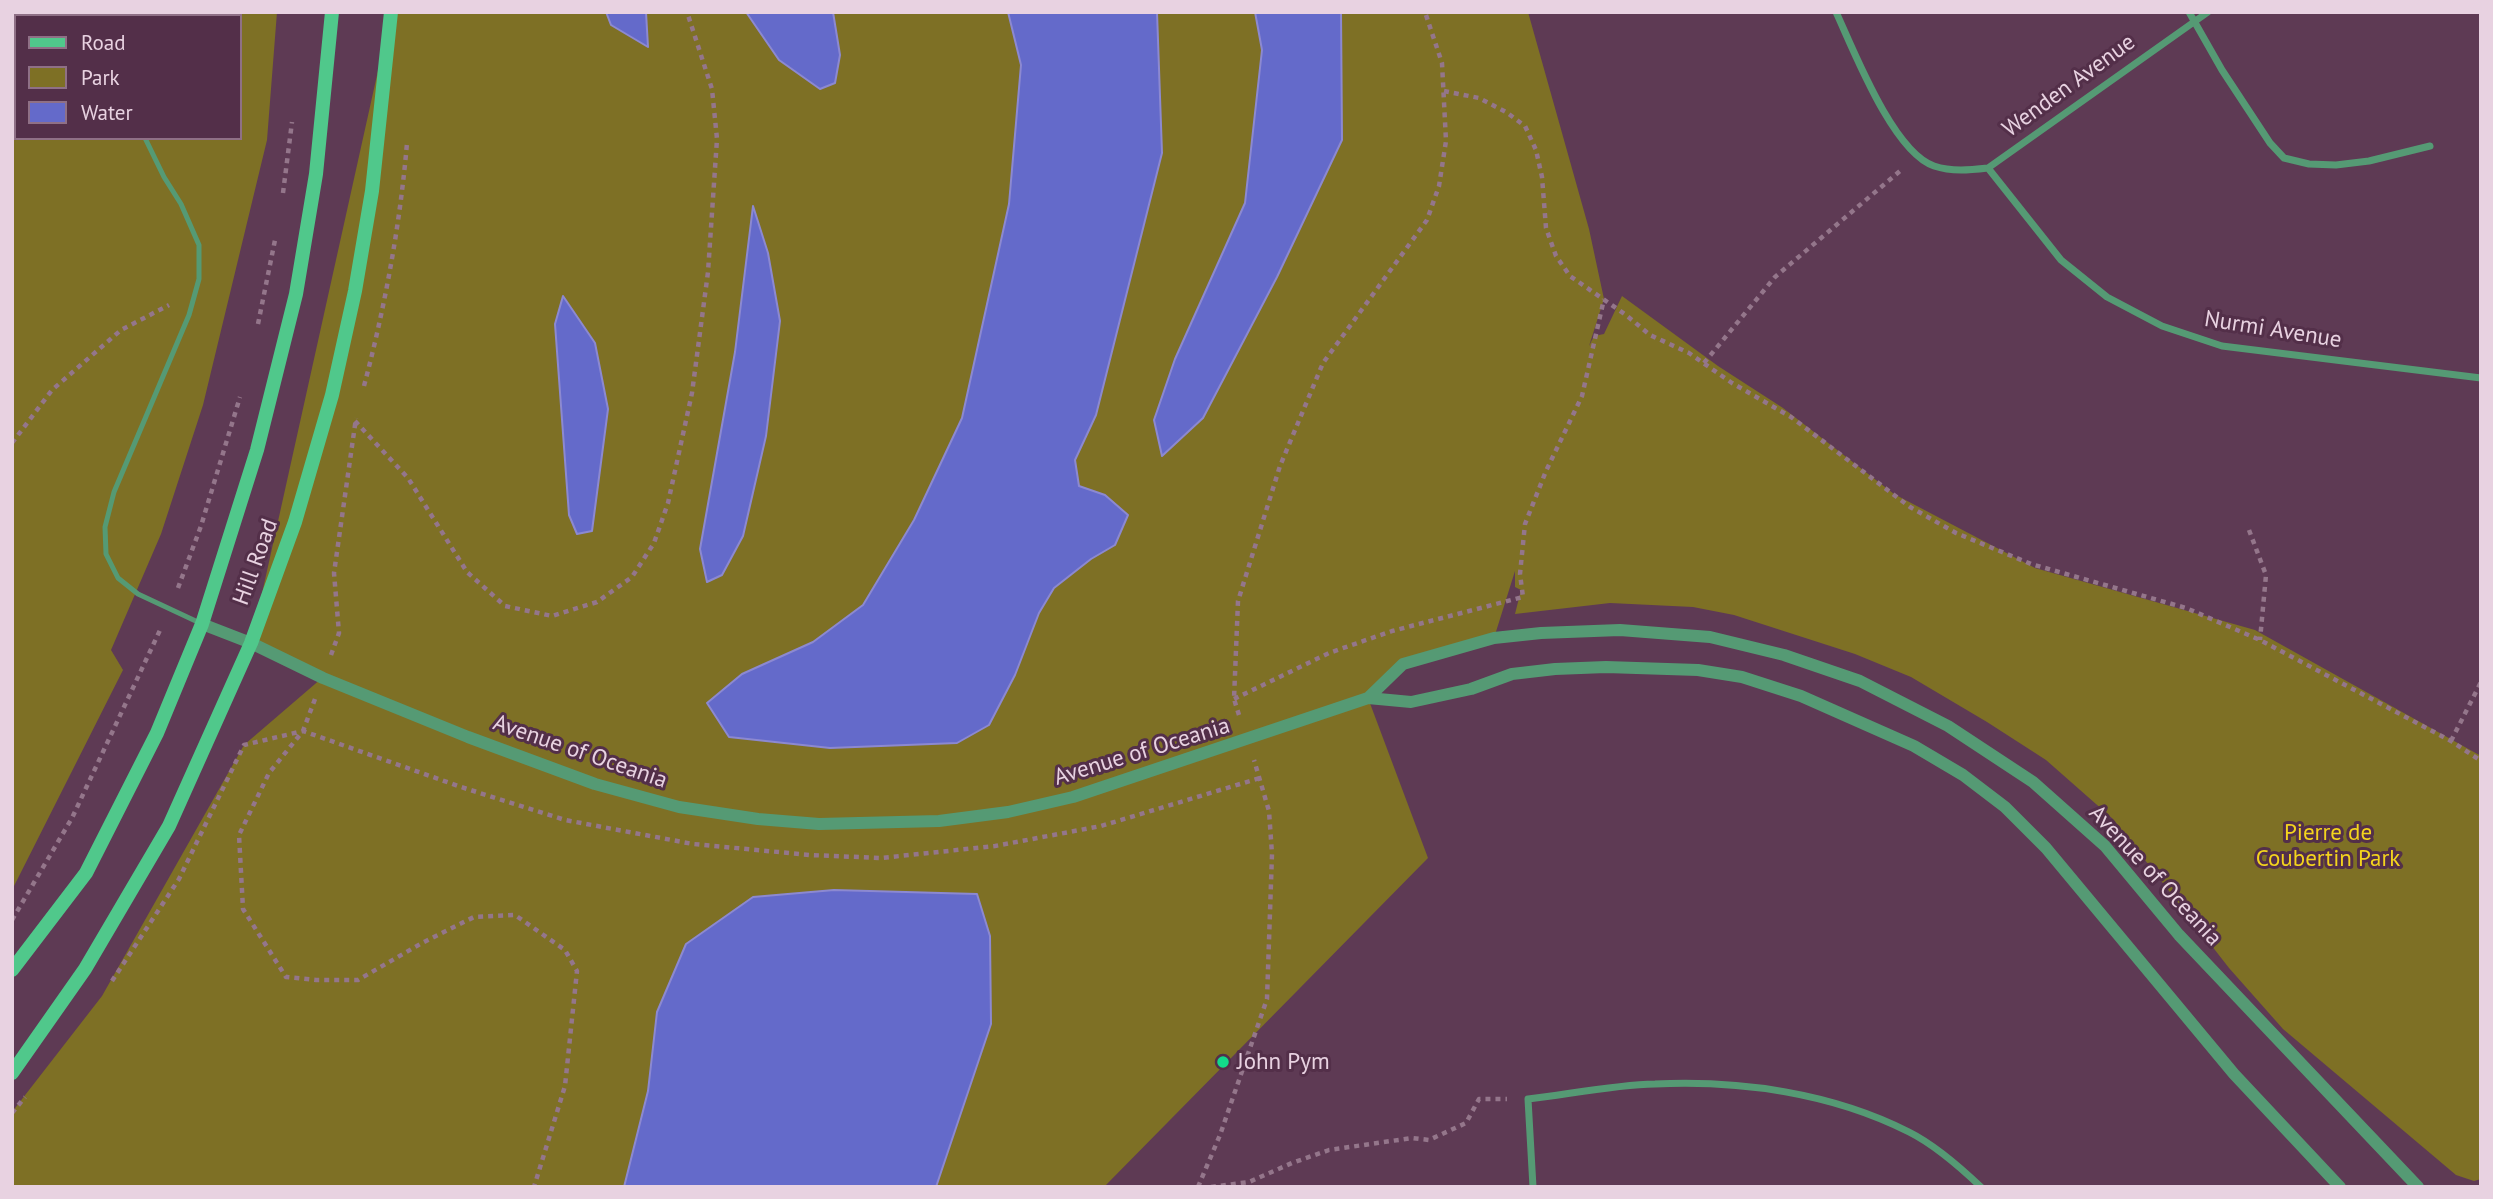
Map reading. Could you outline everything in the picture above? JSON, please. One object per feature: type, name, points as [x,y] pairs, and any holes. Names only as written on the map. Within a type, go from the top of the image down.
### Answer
[{"type":"main road","name":"Hill Road","points":[[12,970],[86,873],[157,733],[202,624],[257,450],[296,294],[316,174],[332,12]]},
{"type":"main road","name":"Hill Road","points":[[12,1073],[85,969],[169,826],[251,643],[295,522],[332,395],[355,291],[372,191],[391,12]]},
{"type":"street","points":[[1836,12],[1878,102],[1900,137],[1918,157],[1933,166],[1959,171],[1988,168]]},
{"type":"street","points":[[2189,12],[2222,70],[2270,143],[2284,158],[2309,164],[2336,165],[2369,161],[2430,146]]},
{"type":"street","name":"Wenden Avenue","points":[[1988,168],[2207,12]]},
{"type":"street","name":"Nurmi Avenue","points":[[1988,168],[2061,260],[2107,298],[2162,326],[2222,346],[2481,378]]},
{"type":"street","name":"Avenue of Oceania","points":[[202,624],[251,643],[323,678],[468,737],[595,784],[680,807],[758,819],[819,824],[939,821],[1060,800],[1199,757],[1368,698],[1411,702],[1471,689],[1512,674],[1555,669],[1618,667],[1698,670],[1742,677],[1801,696],[1914,746],[1963,775],[1994,799],[2046,848],[2234,1074],[2340,1187]]},
{"type":"street","name":"Avenue of Oceania","points":[[1368,698],[1403,664],[1494,638],[1554,632],[1620,630],[1710,637],[1784,655],[1860,681],[1948,726],[2034,782],[2105,846],[2179,935],[2418,1187]]},
{"type":"street","points":[[1533,1187],[1528,1100],[1653,1084],[1706,1083],[1761,1087],[1836,1103],[1911,1133],[1961,1168],[1982,1187]]},
{"type":"lane","points":[[146,140],[181,204],[198,245],[198,279],[189,315],[114,492],[105,527],[106,554],[118,578],[138,594],[202,624]]},
{"type":"path","points":[[355,421],[408,478],[467,572],[505,607],[552,616],[597,602],[632,577],[654,543],[671,492],[692,393],[708,272],[717,139],[712,89],[687,12]]},
{"type":"path","points":[[1425,12],[1442,63],[1446,141],[1439,186],[1427,220],[1323,363],[1280,466],[1238,601],[1234,699],[1329,653],[1392,631],[1523,597],[1520,574],[1525,524],[1546,471],[1582,396],[1604,299]]},
{"type":"path","points":[[1444,91],[1479,98],[1525,126],[1536,150],[1542,177],[1546,228],[1556,256],[1570,276],[1650,335],[1689,353],[1791,417],[1910,507],[1956,533],[2031,564],[2186,608],[2260,640],[2451,741],[2481,761]]},
{"type":"path","points":[[282,198],[292,118]]},
{"type":"path","points":[[1704,363],[1775,276],[1918,157]]},
{"type":"path","points":[[257,333],[275,239]]},
{"type":"path","points":[[12,443],[52,390],[121,330],[195,292]]},
{"type":"path","points":[[12,920],[72,818],[170,608],[201,526],[243,385]]},
{"type":"path","points":[[2249,530],[2266,575],[2260,640]]},
{"type":"path","points":[[2451,741],[2481,682]]},
{"type":"path","points":[[303,731],[269,773],[239,835],[243,909],[286,977],[358,980],[474,917],[515,915],[565,950],[577,971],[565,1086],[534,1187]]},
{"type":"path","points":[[1198,1187],[1220,1135],[1266,999],[1272,854],[1269,811],[1260,778]]},
{"type":"path","points":[[1212,1187],[1248,1182],[1329,1150],[1412,1138],[1429,1140],[1466,1123],[1479,1099],[1528,1100]]},
{"type":"green space","points":[[12,12],[277,12],[267,140],[203,405],[161,534],[111,650],[123,670],[12,890]]},
{"type":"green space","name":"Pierre de Coubertin Park","points":[[391,12],[1528,12],[1589,229],[1604,299],[1589,346],[1594,336],[1604,334],[1622,296],[1718,366],[1783,408],[1894,494],[2035,568],[2255,630],[2481,756],[2481,1179],[2474,1181],[2456,1175],[2283,1029],[2229,968],[2113,819],[2046,760],[1987,722],[1911,677],[1855,654],[1734,615],[1693,607],[1610,603],[1515,614],[1521,590],[1515,587],[1515,571],[1494,638],[1403,664],[1368,698],[1428,858],[1104,1187],[12,1187],[12,1112],[102,996],[244,745],[322,678],[251,643]]},
{"type":"water","points":[[606,12],[646,12],[648,47],[611,25]]},
{"type":"water","points":[[746,12],[833,12],[840,55],[835,83],[820,89],[779,60]]},
{"type":"water","points":[[1008,12],[1157,12],[1162,153],[1096,415],[1075,460],[1079,486],[1105,495],[1128,515],[1115,545],[1091,559],[1054,588],[1039,613],[1015,675],[989,725],[957,743],[830,748],[729,737],[707,703],[742,674],[813,642],[863,605],[914,520],[962,418],[1009,204],[1021,65]]},
{"type":"water","points":[[1255,12],[1341,12],[1342,140],[1277,277],[1203,418],[1162,456],[1154,420],[1175,359],[1245,203],[1262,50]]},
{"type":"water","points":[[753,206],[768,253],[780,321],[766,436],[743,536],[722,575],[707,582],[700,549],[735,352]]},
{"type":"water","points":[[563,296],[595,343],[608,409],[592,531],[577,534],[569,515],[555,324]]},
{"type":"water","points":[[834,890],[977,894],[990,936],[991,1024],[936,1187],[624,1187],[648,1091],[657,1012],[686,944],[753,897]]},
{"type":"place","name":"John Pym","points":[[1223,1062]]}]
